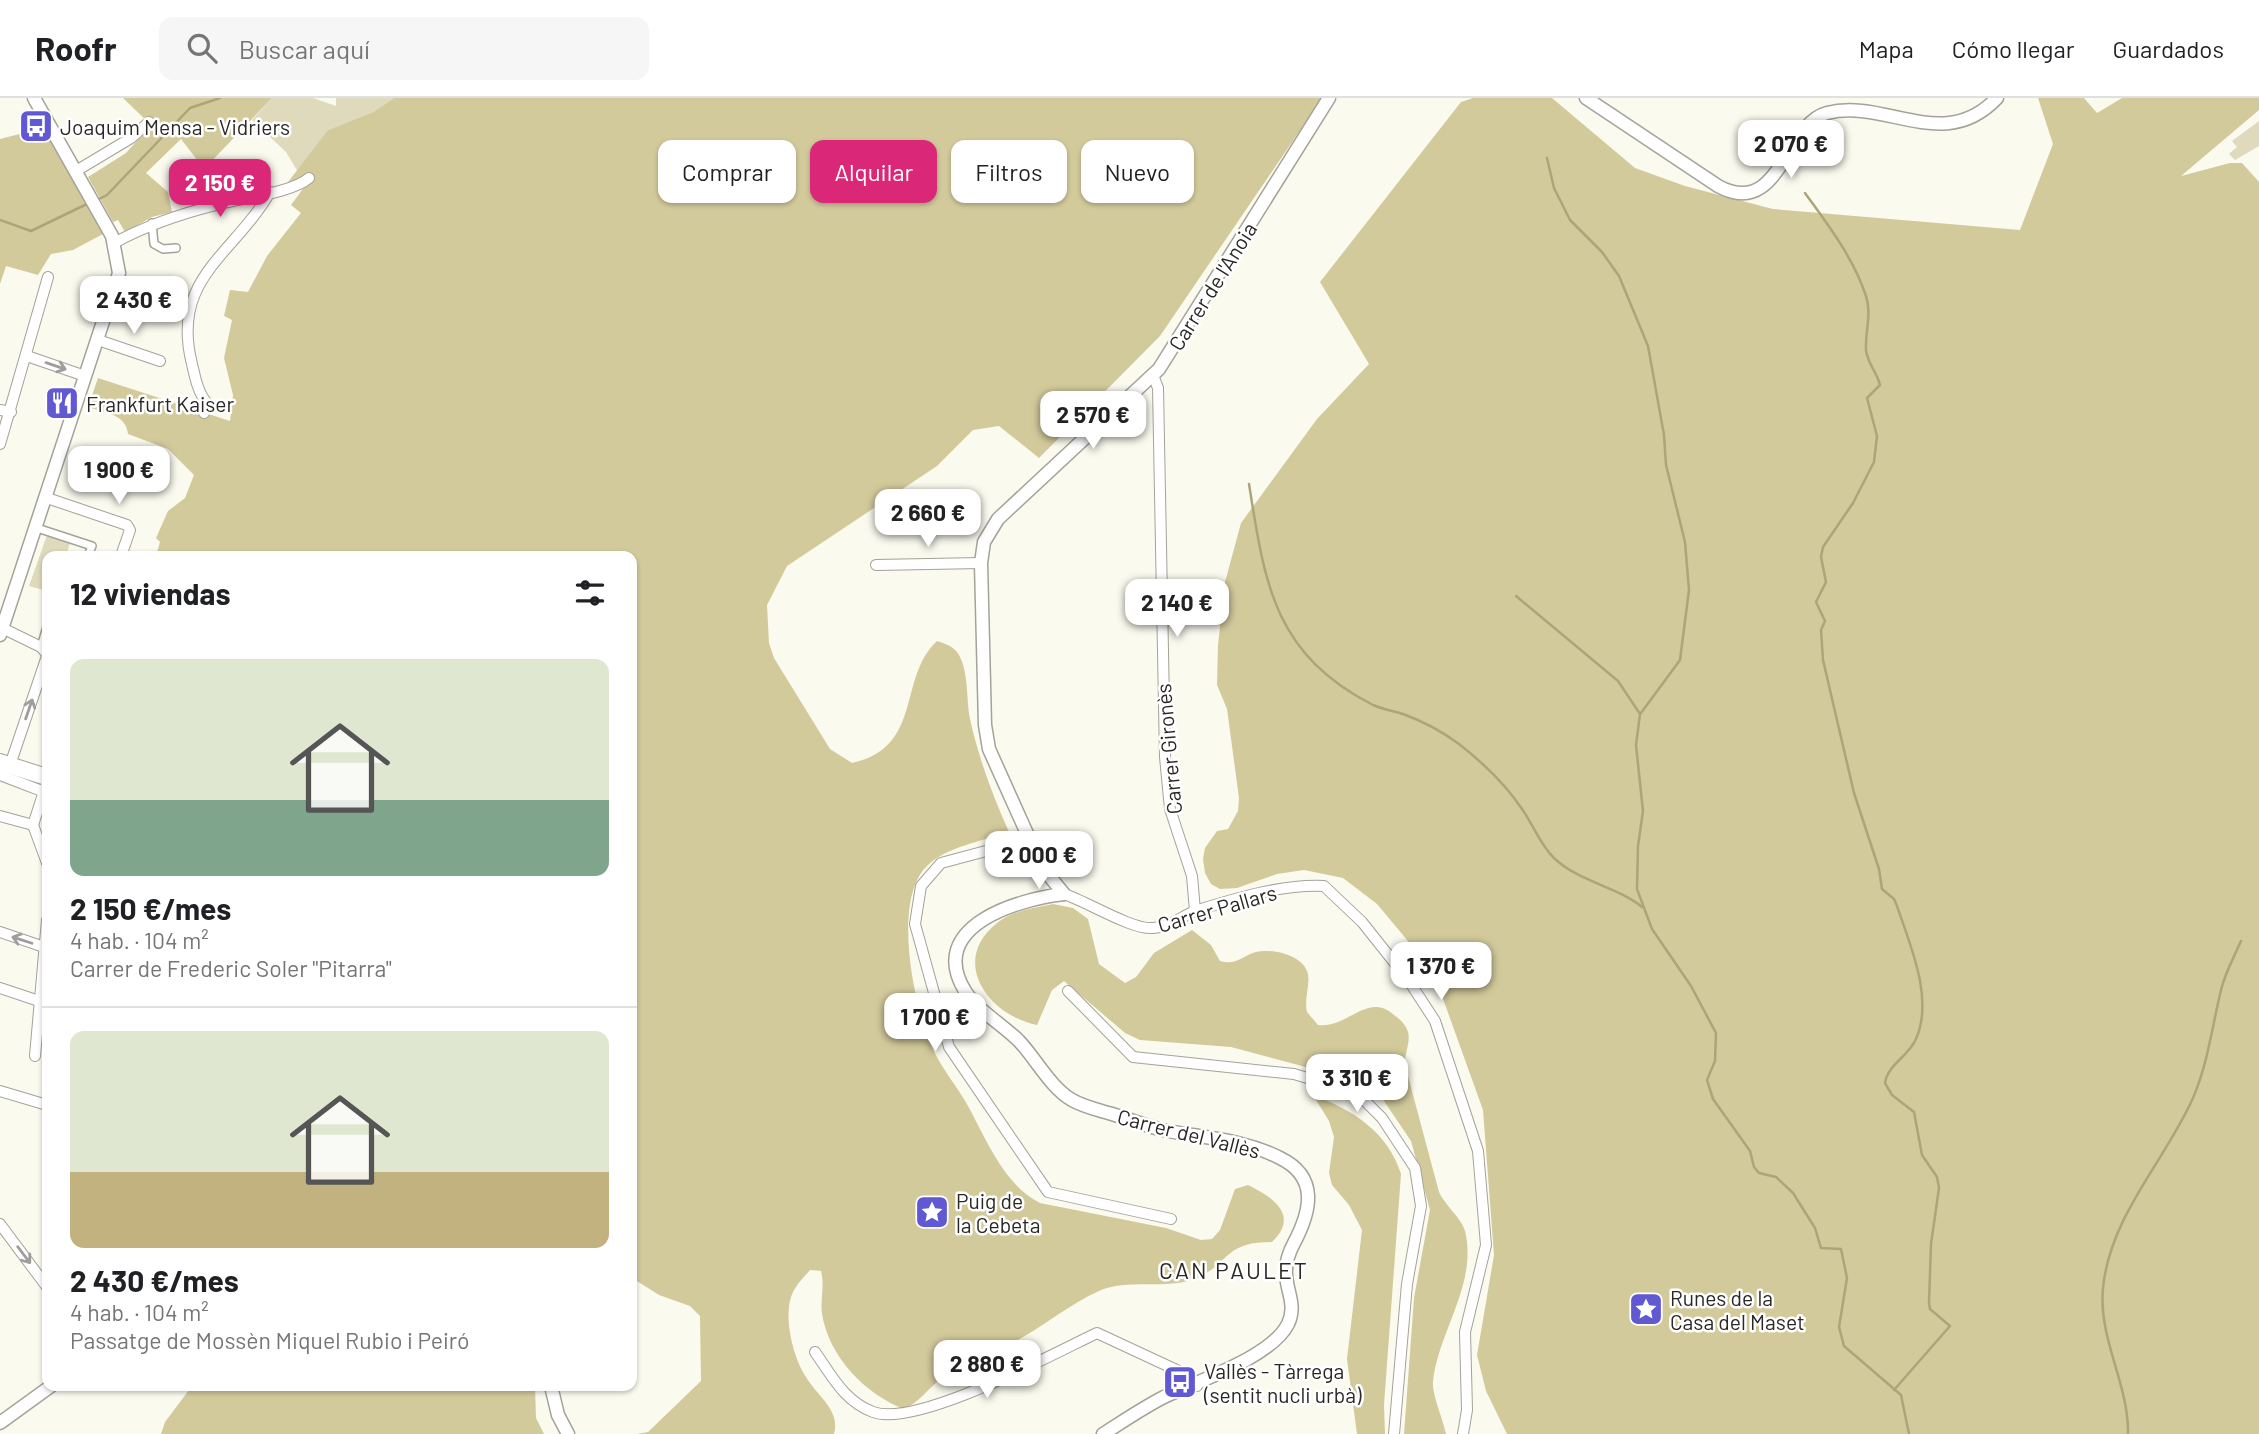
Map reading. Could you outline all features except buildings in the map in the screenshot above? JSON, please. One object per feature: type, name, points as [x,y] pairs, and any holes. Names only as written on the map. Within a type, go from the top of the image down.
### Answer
[{"type":"street","points":[[34,98],[107,226],[114,243],[118,282],[1,630],[42,650]]},
{"type":"street","name":"Carrer de l'Anoia","points":[[1064,894],[1042,867],[988,741],[981,563],[984,542],[998,519],[1164,363],[1329,98]]},
{"type":"street","points":[[1586,98],[1717,186],[1739,193],[1751,191],[1770,179],[1808,126],[1823,114],[1856,112],[1954,122],[1976,116],[1997,98]]},
{"type":"street","points":[[78,176],[149,122]]},
{"type":"street","points":[[114,243],[152,223],[270,192],[290,190],[309,178]]},
{"type":"street","points":[[204,413],[207,403],[202,397],[194,372],[186,323],[202,275],[270,192]]},
{"type":"street","points":[[152,223],[154,244],[163,249],[176,248]]},
{"type":"street","points":[[1,440],[48,277]]},
{"type":"street","points":[[98,340],[160,361]]},
{"type":"street","points":[[27,356],[85,376]]},
{"type":"street","name":"Carrer Gironès","points":[[1153,375],[1158,388],[1165,757],[1170,809],[1192,876],[1195,911]]},
{"type":"street","points":[[0,410],[11,412]]},
{"type":"street","points":[[47,498],[127,525],[130,530],[123,551]]},
{"type":"street","points":[[37,528],[92,546],[90,551]]},
{"type":"street","points":[[876,565],[981,563]]},
{"type":"street","points":[[11,762],[42,677]]},
{"type":"street","points":[[0,758],[42,782]]},
{"type":"street","points":[[0,767],[42,782]]},
{"type":"street","points":[[0,775],[42,783]]},
{"type":"street","points":[[42,791],[33,825],[42,849]]},
{"type":"street","points":[[0,816],[33,825]]},
{"type":"street","points":[[1031,839],[940,863],[921,886],[915,924],[949,1047],[1048,1192],[1171,1219]]},
{"type":"street","points":[[1034,900],[1041,886],[1042,867]]},
{"type":"street","name":"Carrer Pallars","points":[[1064,894],[1099,906],[1129,925],[1153,929],[1177,922],[1195,911],[1302,885],[1324,886],[1362,922],[1409,981],[1435,1021],[1478,1152],[1486,1224],[1483,1264],[1465,1332],[1467,1410],[1463,1434]]},
{"type":"street","name":"Carrer del Vallès","points":[[1064,894],[1034,900],[981,918],[966,933],[957,953],[957,964],[963,987],[975,1004],[1016,1038],[1075,1102],[1156,1128],[1234,1141],[1259,1149],[1290,1163],[1306,1182],[1310,1201],[1285,1266],[1285,1283],[1292,1305],[1289,1322],[1279,1336],[1197,1385],[1158,1400],[1103,1434]]},
{"type":"street","points":[[0,932],[42,946]]},
{"type":"street","points":[[0,988],[42,996],[35,1056]]},
{"type":"street","points":[[1068,991],[1133,1057],[1294,1074],[1357,1093],[1382,1118],[1415,1168],[1421,1206],[1407,1284],[1394,1434]]},
{"type":"street","points":[[0,1091],[42,1104]]},
{"type":"street","points":[[0,1224],[42,1280]]},
{"type":"street","points":[[815,1352],[845,1396],[875,1413],[920,1412],[1097,1333],[1183,1373],[1197,1385]]},
{"type":"street","points":[[0,1423],[44,1391]]},
{"type":"street","points":[[552,1391],[558,1415],[568,1434]]},
{"type":"shaded area","points":[[123,98],[272,98],[204,169],[181,139],[146,173],[168,192],[172,212],[152,217],[125,232],[118,220],[113,222],[88,177],[126,153],[151,125]]},
{"type":"shaded area","points":[[272,98],[313,98],[336,106],[336,98],[394,98],[373,112],[328,130],[298,172],[286,152],[252,120]]},
{"type":"shaded area","points":[[394,98],[1322,98],[1160,336],[1039,458],[999,426],[973,430],[937,466],[787,566],[767,605],[769,643],[774,658],[830,749],[852,763],[875,755],[890,742],[900,727],[917,673],[925,656],[937,641],[955,649],[962,662],[970,719],[978,748],[1009,832],[943,854],[926,867],[916,883],[910,904],[910,955],[913,982],[932,1047],[1007,1174],[1040,1203],[1166,1228],[1201,1240],[1212,1239],[1220,1230],[1235,1189],[1248,1185],[1274,1201],[1283,1215],[1284,1223],[1272,1242],[1256,1243],[1235,1250],[1215,1267],[1194,1279],[1170,1284],[1121,1285],[1099,1291],[1023,1337],[949,1374],[904,1409],[863,1384],[841,1359],[832,1345],[822,1314],[821,1271],[810,1270],[795,1289],[790,1301],[790,1336],[801,1369],[831,1410],[835,1425],[834,1434],[637,1434],[648,1432],[701,1381],[700,1316],[690,1306],[659,1295],[637,1281],[637,551],[157,551],[160,542],[156,538],[168,511],[185,498],[194,475],[168,449],[128,434],[119,418],[88,407],[98,378],[230,421],[233,395],[224,358],[232,320],[224,316],[230,290],[248,292],[267,256],[301,213],[291,205],[305,186],[285,186],[328,130],[373,112]]},
{"type":"shaded area","points":[[1473,98],[1552,98],[1635,168],[1685,186],[1773,209],[2020,230],[2053,144],[2038,98],[2084,98],[2097,113],[2122,98],[2259,98],[2259,110],[2181,176],[2230,163],[2242,163],[2259,182],[2259,1434],[1507,1434],[1486,1391],[1477,1355],[1494,1255],[1483,1110],[1433,971],[1377,904],[1343,878],[1304,870],[1277,874],[1237,888],[1220,889],[1211,884],[1205,873],[1203,859],[1205,848],[1217,831],[1228,829],[1238,811],[1239,798],[1227,709],[1217,685],[1218,645],[1225,582],[1241,523],[1317,419],[1369,364],[1320,282],[1461,102]]},
{"type":"shaded area","points":[[2259,121],[2259,146],[2235,160],[2229,154],[2237,147],[2232,141]]},
{"type":"shaded area","points":[[43,128],[103,234],[73,250],[51,254],[38,275],[6,266],[0,284],[0,139]]},
{"type":"shaded area","points":[[47,535],[70,543],[68,551],[42,551],[42,590],[29,586]]},
{"type":"shaded area","points":[[1053,904],[1073,908],[1088,919],[1099,964],[1125,983],[1136,977],[1154,953],[1192,930],[1211,945],[1220,961],[1230,962],[1256,952],[1270,951],[1287,954],[1300,962],[1308,974],[1307,1012],[1318,1025],[1329,1025],[1375,1007],[1396,1017],[1407,1029],[1409,1036],[1405,1065],[1439,1192],[1463,1226],[1468,1251],[1462,1289],[1436,1363],[1433,1382],[1446,1434],[1404,1434],[1414,1298],[1430,1210],[1411,1141],[1382,1098],[1347,1078],[1231,1047],[1140,1040],[1125,1033],[1064,981],[1052,990],[1037,1025],[1003,1010],[981,985],[976,969],[976,954],[983,938],[997,923],[1010,915]]},
{"type":"shaded area","points":[[1313,1095],[1342,1108],[1367,1124],[1387,1146],[1401,1174],[1384,1405],[1385,1434],[1357,1434],[1347,1359],[1362,1230],[1349,1205],[1332,1185],[1329,1173],[1334,1137],[1329,1121]]},
{"type":"shaded area","points":[[188,1391],[535,1391],[536,1418],[544,1434],[161,1434],[165,1422]]},
{"type":"waterway","points":[[95,201],[107,195],[190,108],[220,98]]},
{"type":"waterway","points":[[1547,158],[1554,188],[1570,220],[1602,252],[1619,276],[1648,346],[1664,435],[1666,465],[1685,542],[1689,590],[1680,660],[1641,713]]},
{"type":"waterway","points":[[1805,193],[1839,242],[1861,282],[1868,310],[1866,350],[1880,385],[1867,398],[1877,436],[1874,462],[1853,503],[1823,547],[1821,557],[1826,582],[1816,602],[1825,621],[1821,630],[1823,660],[1854,793],[1879,869],[1882,889],[1894,899],[1918,972],[1921,1023],[1913,1045],[1890,1071],[1885,1083],[1892,1095],[1914,1112],[1922,1155],[1937,1177],[1939,1188],[1931,1244],[1929,1303],[1930,1309],[1950,1326],[1894,1390]]},
{"type":"waterway","points":[[0,220],[31,231],[89,203]]},
{"type":"waterway","points":[[1249,484],[1269,585],[1294,639],[1314,663],[1340,685],[1373,705],[1418,720],[1459,744],[1509,791],[1554,858],[1575,873],[1642,907]]},
{"type":"waterway","points":[[1516,596],[1618,681],[1640,714],[1636,745],[1643,811],[1638,846],[1637,889],[1652,929],[1691,986],[1716,1033],[1715,1061],[1707,1080],[1713,1099],[1750,1151],[1754,1167],[1759,1173],[1776,1177],[1793,1193],[1815,1228],[1821,1248],[1841,1249],[1847,1278],[1839,1327],[1844,1346],[1901,1395],[1909,1434]]},
{"type":"waterway","points":[[2128,1434],[2124,1397],[2105,1325],[2103,1288],[2108,1262],[2127,1213],[2193,1098],[2206,1058],[2223,984],[2241,941]]},
{"type":"place","name":"Joaquim Mensa - Vidriers","points":[[36,126]]},
{"type":"place","name":"Frankfurt Kaiser","points":[[62,403]]},
{"type":"place","name":"Puig de la Cebeta","points":[[932,1212]]},
{"type":"place","name":"Runes de la Casa del Maset","points":[[1646,1309]]},
{"type":"place","name":"Vallès - Tàrrega (sentit nucli urbà)","points":[[1180,1382]]},
{"type":"district","name":"CAN PAULET","points":[[1234,1270]]}]
